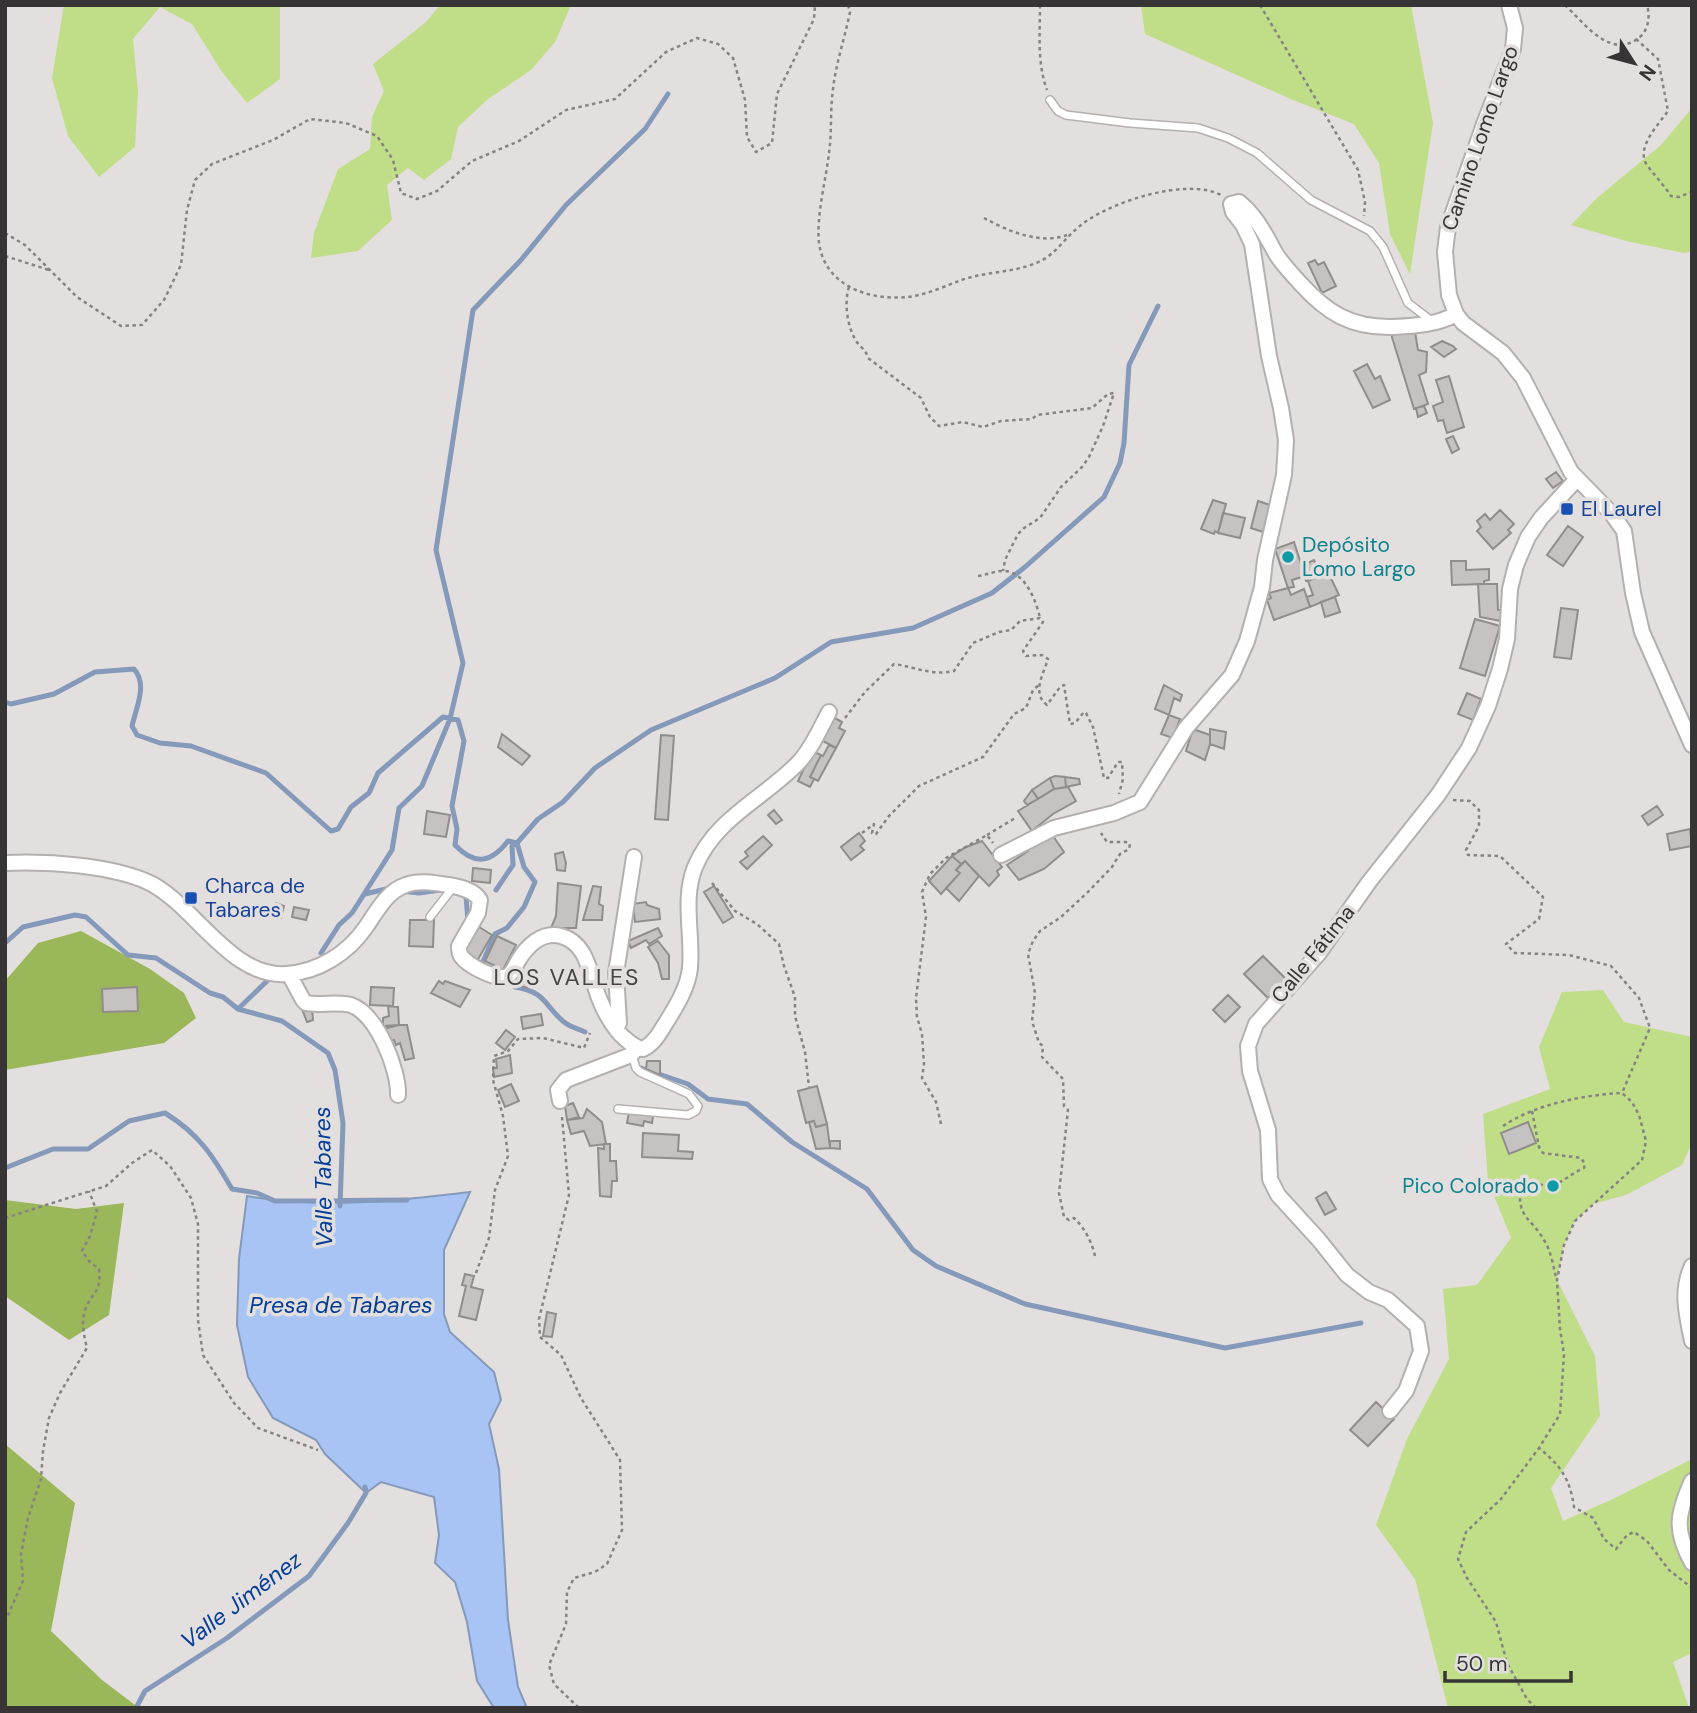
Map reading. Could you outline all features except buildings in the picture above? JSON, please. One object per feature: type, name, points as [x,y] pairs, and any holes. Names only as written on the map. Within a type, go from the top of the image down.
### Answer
[{"type":"street","name":"Camino Lomo Largo","points":[[1456,314],[1449,295],[1445,239],[1453,209],[1513,49],[1515,28],[1509,5]]},
{"type":"street","points":[[1001,855],[1054,828],[1114,813],[1133,806],[1146,796],[1185,728],[1218,693],[1238,664],[1255,618],[1284,475],[1286,440],[1282,408],[1269,356],[1256,262],[1248,234],[1233,212],[1231,204],[1239,202],[1254,216],[1281,261],[1311,296],[1330,312],[1371,326],[1434,322],[1456,314],[1471,330],[1503,353],[1523,377],[1576,480],[1601,502],[1624,531],[1642,632],[1690,739]]},
{"type":"street","name":"Calle Fátima","points":[[1391,1411],[1406,1391],[1421,1351],[1417,1326],[1388,1300],[1370,1292],[1347,1275],[1278,1195],[1270,1179],[1268,1130],[1250,1070],[1248,1046],[1261,1018],[1305,971],[1369,882],[1438,795],[1469,748],[1488,706],[1507,639],[1510,589],[1516,565],[1528,537],[1541,517],[1576,480]]},
{"type":"street","points":[[560,1101],[558,1090],[566,1080],[646,1048],[653,1042],[686,985],[690,966],[688,889],[695,865],[724,824],[799,762],[810,749],[829,712]]},
{"type":"street","points":[[616,1029],[619,1023],[616,972],[634,857]]},
{"type":"street","points":[[5,863],[99,868],[142,880],[160,889],[232,953],[251,966],[271,973],[289,974],[321,964],[342,953],[358,938],[393,891],[404,885],[432,882],[454,886],[473,892],[481,900],[478,913],[458,946],[466,961],[488,974],[504,977],[510,975],[533,942],[556,935],[570,939],[582,951],[599,998],[616,1029],[634,1051]]},
{"type":"street","points":[[289,974],[306,1003],[350,1005],[366,1016],[379,1035],[396,1070],[398,1095]]},
{"type":"street","points":[[1692,1266],[1688,1274],[1685,1298],[1692,1341]]},
{"type":"street","points":[[1692,1481],[1682,1504],[1678,1526],[1684,1549],[1692,1563]]},
{"type":"lane","points":[[1050,100],[1062,113],[1076,117],[1198,128],[1228,138],[1266,159],[1311,200],[1364,228],[1383,247],[1408,303],[1434,322]]},
{"type":"lane","points":[[430,917],[454,886]]},
{"type":"lane","points":[[618,1108],[688,1115],[693,1114],[698,1106],[690,1094],[640,1072],[636,1068],[634,1051]]},
{"type":"path","points":[[5,233],[25,244],[77,296],[121,326],[142,325],[164,300],[181,265],[187,209],[195,180],[212,164],[273,140],[310,120],[346,123],[377,136],[393,160],[401,193],[417,199],[437,191],[472,161],[519,141],[566,110],[615,99],[666,52],[697,38],[718,44],[733,58],[745,100],[747,137],[756,152],[772,143],[777,94],[814,19],[815,5]]},
{"type":"path","points":[[848,5],[850,12],[833,89],[830,149],[819,239],[825,266],[837,279],[849,286],[884,297],[919,295],[964,279],[1017,269],[1035,263],[1055,250],[1081,224],[1106,209],[1139,198],[1204,188],[1222,195],[1231,204]]},
{"type":"path","points":[[1040,5],[1041,67],[1050,100]]},
{"type":"path","points":[[1260,5],[1358,170],[1365,202],[1364,228]]},
{"type":"path","points":[[1564,5],[1608,44],[1616,46],[1636,39],[1647,27],[1647,5]]},
{"type":"path","points":[[1636,39],[1658,59],[1668,111],[1648,139],[1644,153],[1645,163],[1661,180],[1671,197],[1692,192]]},
{"type":"path","points":[[984,218],[1033,237],[1051,239],[1070,234]]},
{"type":"path","points":[[5,256],[51,270]]},
{"type":"path","points":[[849,286],[846,296],[849,324],[858,344],[868,358],[921,398],[930,417],[939,426],[963,422],[983,426],[1092,408],[1108,394],[1114,393],[1089,457],[1056,493],[1040,518],[1018,534],[1005,560],[1003,571]]},
{"type":"path","points":[[978,576],[1003,571],[1020,577],[1033,597],[1043,622],[1024,650],[1026,656],[1042,656],[1048,659],[1039,685],[1042,702],[1047,705],[1062,685],[1065,685],[1070,724],[1086,713],[1093,727],[1104,778],[1108,778],[1118,762],[1122,762],[1123,779],[1114,805],[1113,819],[1101,831],[1107,842],[1126,842],[1130,844],[1129,849],[1065,914],[1040,931],[1028,954],[1035,993],[1032,1021],[1039,1043],[1043,1046],[1042,1057],[1063,1079],[1064,1106],[1068,1110],[1059,1193],[1064,1217],[1069,1220],[1074,1218],[1078,1222],[1095,1256]]},
{"type":"path","points":[[843,719],[865,692],[894,664],[912,666],[924,672],[954,671],[973,643],[999,632],[1012,631],[1020,621],[1040,618]]},
{"type":"path","points":[[862,833],[874,824],[872,833],[876,834],[889,816],[923,783],[946,776],[983,757],[1014,715],[1022,712],[1029,704],[1033,690],[1039,685]]},
{"type":"path","points":[[1438,795],[1448,800],[1470,801],[1479,810],[1479,826],[1466,850],[1468,855],[1500,856],[1543,897],[1539,919],[1506,944],[1516,953],[1569,955],[1611,967],[1639,998],[1650,1028],[1622,1093]]},
{"type":"path","points":[[941,1124],[936,1102],[922,1078],[922,1034],[917,1017],[916,998],[926,917],[922,892],[929,874],[946,858],[1017,817]]},
{"type":"path","points":[[987,835],[1001,855]]},
{"type":"path","points":[[712,883],[735,911],[763,928],[779,944],[795,997],[795,1021],[805,1052],[809,1087]]},
{"type":"path","points":[[476,1273],[489,1238],[495,1190],[508,1156],[503,1116],[493,1080],[494,1055],[508,1051],[518,1040],[528,1039],[557,1040],[584,1048],[590,1033]]},
{"type":"path","points":[[1503,1126],[1532,1111],[1601,1094],[1622,1093],[1632,1102],[1639,1115],[1646,1141],[1642,1160],[1575,1221],[1564,1245],[1557,1280]]},
{"type":"path","points":[[560,1101],[569,1195],[539,1319],[540,1337],[561,1355],[581,1398],[620,1460],[622,1530],[607,1564],[596,1572],[574,1578],[567,1592],[566,1624],[549,1665],[554,1684],[579,1708]]},
{"type":"path","points":[[1532,1111],[1542,1153],[1581,1158],[1585,1164],[1584,1168],[1561,1184],[1546,1188],[1536,1182],[1521,1186],[1519,1198],[1521,1211],[1549,1248],[1557,1280],[1564,1354],[1560,1414],[1539,1448],[1501,1499],[1466,1532],[1458,1559],[1467,1578],[1496,1622],[1507,1663],[1527,1699],[1536,1708]]},
{"type":"path","points":[[5,1218],[106,1186],[152,1150],[170,1166],[191,1198],[198,1224],[198,1320],[203,1355],[234,1404],[258,1428],[318,1450]]},
{"type":"path","points":[[5,1622],[23,1581],[21,1554],[28,1518],[41,1479],[49,1418],[60,1393],[87,1348],[83,1334],[85,1310],[100,1285],[99,1269],[82,1251],[97,1212],[89,1191]]},
{"type":"path","points":[[1539,1448],[1557,1462],[1571,1485],[1574,1507],[1592,1518],[1604,1539],[1616,1549],[1627,1535],[1634,1532],[1647,1541],[1669,1570],[1692,1588]]},
{"type":"green space","points":[[64,5],[280,5],[280,79],[247,103],[222,72],[192,24],[160,7],[133,39],[138,92],[135,147],[99,177],[68,136],[52,78]]},
{"type":"green space","points":[[440,5],[571,5],[555,42],[531,70],[488,99],[458,127],[451,159],[424,180],[408,168],[387,185],[392,220],[358,251],[311,258],[314,233],[338,169],[370,149],[372,117],[384,91],[373,64],[426,22]]},
{"type":"green space","points":[[1141,5],[1411,5],[1433,123],[1410,274],[1390,234],[1379,163],[1354,124],[1145,34]]},
{"type":"green space","points":[[1692,108],[1692,251],[1684,253],[1626,241],[1571,225],[1597,198],[1661,145]]},
{"type":"green space","points":[[81,931],[150,969],[184,993],[196,1018],[164,1043],[5,1070],[5,981],[38,943]]},
{"type":"green space","points":[[1603,990],[1624,1022],[1692,1037],[1692,1143],[1682,1165],[1626,1195],[1593,1204],[1575,1221],[1564,1245],[1557,1280],[1595,1356],[1600,1416],[1551,1488],[1563,1521],[1692,1459],[1692,1653],[1673,1662],[1689,1708],[1448,1708],[1415,1579],[1376,1525],[1407,1439],[1449,1359],[1443,1289],[1477,1285],[1511,1238],[1488,1181],[1483,1114],[1550,1089],[1539,1047],[1562,992]]},
{"type":"green space","points":[[5,1200],[76,1209],[124,1203],[109,1315],[69,1340],[5,1296]]},
{"type":"green space","points":[[5,1444],[75,1503],[51,1631],[102,1680],[139,1708],[5,1708]]},
{"type":"water","name":"Presa de Tabares","points":[[470,1192],[444,1250],[444,1314],[450,1332],[494,1372],[501,1400],[489,1424],[499,1469],[508,1620],[518,1687],[527,1708],[494,1708],[477,1681],[467,1622],[455,1582],[435,1563],[439,1535],[434,1497],[381,1482],[366,1493],[325,1454],[316,1440],[273,1418],[248,1377],[237,1325],[239,1259],[247,1196],[330,1203],[387,1201]]},
{"type":"waterway","points":[[321,953],[339,925],[352,913],[392,850],[399,808],[422,786],[450,719],[463,663],[436,550],[473,310],[521,260],[566,205],[645,129],[668,94]]},
{"type":"waterway","points":[[496,890],[513,865],[512,846],[538,819],[563,802],[595,768],[651,730],[775,678],[831,642],[913,628],[992,593],[1025,567],[1104,497],[1120,463],[1124,443],[1129,365],[1158,306]]},
{"type":"waterway","points":[[5,702],[11,704],[54,694],[95,672],[134,669],[141,689],[132,726],[137,735],[160,743],[191,746],[266,773],[331,831],[338,829],[351,807],[369,793],[378,773],[443,717],[458,720],[464,741],[452,806],[457,829],[455,845],[469,856],[483,859],[495,854],[508,841],[517,843],[524,867],[535,882],[524,907],[507,928],[495,934],[482,964]]},
{"type":"waterway","points":[[365,894],[386,889]]},
{"type":"waterway","points":[[401,891],[419,893],[440,890]]},
{"type":"waterway","points":[[462,895],[466,897],[468,921]]},
{"type":"waterway","name":"Valle Tabares","points":[[5,943],[23,927],[75,915],[86,917],[128,955],[156,958],[210,993],[223,997],[238,1009],[282,1021],[328,1053],[335,1070],[343,1123],[340,1206]]},
{"type":"waterway","points":[[238,1009],[267,981]]},
{"type":"waterway","points":[[515,987],[533,992],[564,1022],[585,1032]]},
{"type":"waterway","points":[[641,1068],[688,1084],[708,1099],[747,1104],[792,1142],[867,1189],[913,1250],[936,1266],[1025,1304],[1225,1348],[1361,1323]]},
{"type":"waterway","points":[[5,1168],[53,1149],[88,1149],[129,1121],[165,1113],[187,1129],[204,1147],[232,1189],[257,1193],[275,1201],[407,1200]]},
{"type":"waterway","name":"Valle Jiménez","points":[[136,1708],[145,1691],[227,1638],[309,1576],[348,1523],[366,1493],[365,1487]]},
{"type":"place","name":"El Laurel","points":[[1567,509]]},
{"type":"place","name":"Depósito Lomo Largo","points":[[1288,557]]},
{"type":"place","name":"Charca de Tabares","points":[[191,898]]},
{"type":"place","name":"Pico Colorado","points":[[1553,1186]]},
{"type":"district","name":"LOS VALLES","points":[[567,977]]}]
